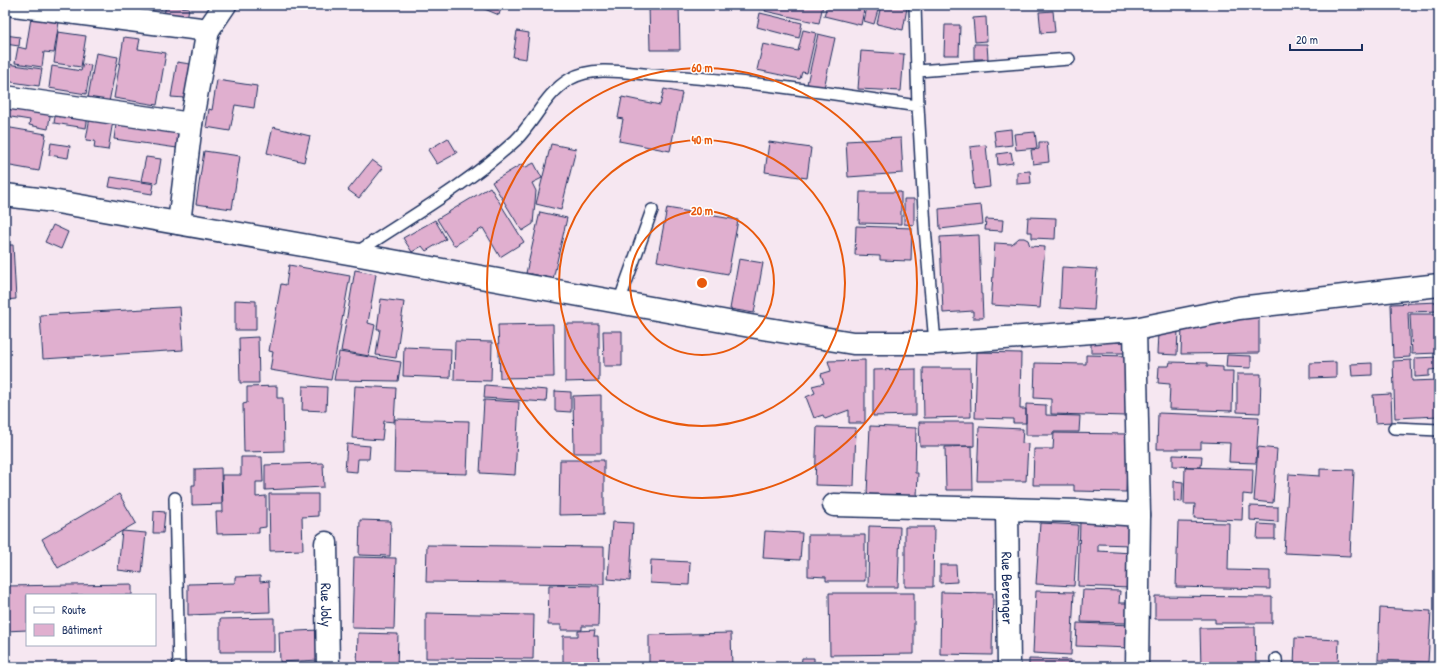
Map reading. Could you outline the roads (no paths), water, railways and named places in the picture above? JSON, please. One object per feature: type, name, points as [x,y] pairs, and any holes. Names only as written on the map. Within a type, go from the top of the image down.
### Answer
[{"type":"street","points":[[14,5],[208,30]]},
{"type":"street","points":[[179,223],[191,124],[208,30],[225,5]]},
{"type":"street","points":[[5,97],[191,124]]},
{"type":"street","points":[[5,195],[46,200],[179,223],[750,326],[853,343],[935,343],[1134,329],[1239,308],[1439,285]]},
{"type":"street","points":[[1134,329],[1139,515],[1137,667]]},
{"type":"street","points":[[834,505],[1080,511],[1139,515]]},
{"type":"street","name":"Rue Berenger","points":[[1007,509],[1009,667]]},
{"type":"street","name":"Rue Joly","points":[[326,543],[328,667]]},
{"type":"lane","points":[[915,5],[918,106],[925,228],[935,343]]},
{"type":"lane","points":[[918,71],[1069,59]]},
{"type":"lane","points":[[354,254],[477,173],[517,138],[556,90],[571,79],[586,73],[604,71],[689,76],[918,106]]},
{"type":"lane","points":[[619,302],[652,210]]},
{"type":"lane","points":[[1394,428],[1439,430]]},
{"type":"lane","points":[[175,498],[179,667]]}]
